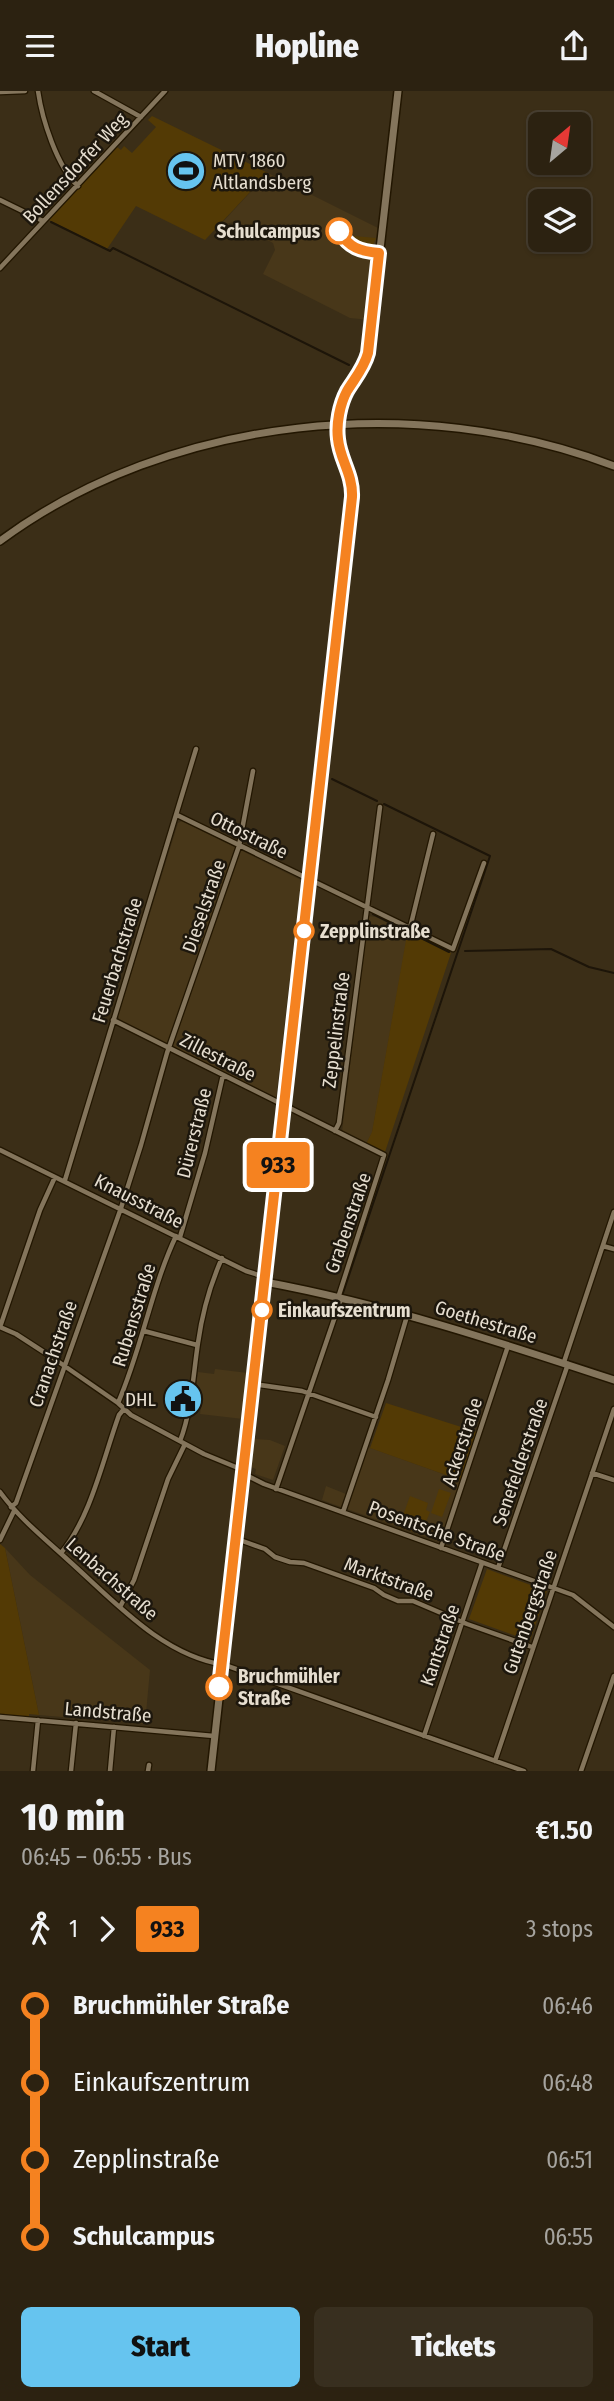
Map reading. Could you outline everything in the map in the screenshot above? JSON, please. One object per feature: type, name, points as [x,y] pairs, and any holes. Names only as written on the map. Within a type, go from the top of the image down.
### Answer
[{"type":"main road","points":[[211,1771],[352,497],[351,478],[338,440],[338,424],[342,401],[363,366],[369,346],[398,91]]},
{"type":"main road","points":[[0,541],[56,506],[102,483],[181,453],[243,436],[338,424],[431,424],[496,433],[544,444],[614,466]]},
{"type":"main road","name":"Goethestraße","points":[[265,1279],[407,1315],[566,1363],[614,1381]]},
{"type":"street","points":[[0,92],[25,91]]},
{"type":"street","points":[[38,91],[51,140],[71,179],[78,186]]},
{"type":"street","points":[[94,91],[141,117]]},
{"type":"street","name":"Bollensdorfer Weg","points":[[0,268],[166,91]]},
{"type":"street","points":[[0,200],[43,221]]},
{"type":"street","name":"Feuerbachstraße","points":[[65,1180],[196,749]]},
{"type":"street","name":"Dieselstraße","points":[[121,1208],[170,1048],[239,846],[253,771]]},
{"type":"street","name":"Zeppelinstraße","points":[[335,1131],[339,1123],[380,807]]},
{"type":"street","name":"Ottostraße","points":[[177,815],[453,949],[484,863]]},
{"type":"street","points":[[410,927],[433,834]]},
{"type":"street","name":"Zillestraße","points":[[113,1020],[386,1157]]},
{"type":"street","name":"Dürerstraße","points":[[178,1236],[205,1153],[223,1075]]},
{"type":"street","name":"Knausstraße","points":[[0,1150],[265,1279]]},
{"type":"street","name":"Grabenstraße","points":[[276,1489],[386,1157]]},
{"type":"street","points":[[0,1324],[37,1219],[55,1177]]},
{"type":"street","name":"Cranachstraße","points":[[0,1540],[16,1503],[121,1208]]},
{"type":"street","name":"Senefelderstraße","points":[[498,1568],[614,1212]]},
{"type":"street","name":"Rubensstraße","points":[[118,1403],[133,1369],[164,1264],[178,1236]]},
{"type":"street","points":[[603,1246],[614,1249]]},
{"type":"street","points":[[120,1607],[134,1580],[183,1442],[205,1305],[222,1258]]},
{"type":"street","points":[[343,1512],[407,1315]]},
{"type":"street","name":"Posentsche Straße","points":[[0,1324],[118,1403],[131,1415],[222,1463],[276,1489],[579,1598],[614,1627]]},
{"type":"street","points":[[144,1331],[197,1345]]},
{"type":"street","name":"Ackerstraße","points":[[441,1548],[509,1345]]},
{"type":"street","points":[[253,1384],[309,1394],[376,1417]]},
{"type":"street","points":[[61,1553],[71,1541],[82,1519],[119,1415],[124,1409]]},
{"type":"street","name":"Gutenbergstraße","points":[[495,1761],[614,1409]]},
{"type":"street","points":[[592,1472],[614,1480]]},
{"type":"street","name":"Lenbachstraße","points":[[0,1492],[13,1509],[142,1625],[178,1649],[205,1661],[222,1664]]},
{"type":"street","name":"Marktstraße","points":[[236,1539],[265,1549],[276,1557],[293,1563],[304,1563],[374,1588],[398,1601],[413,1601],[533,1647]]},
{"type":"street","name":"Kantstraße","points":[[424,1736],[482,1563]]},
{"type":"street","points":[[222,1664],[524,1771]]},
{"type":"street","points":[[581,1771],[614,1676]]},
{"type":"street","name":"Landstraße","points":[[0,1717],[214,1736]]},
{"type":"street","points":[[33,1771],[38,1720]]},
{"type":"street","points":[[71,1771],[76,1723]]},
{"type":"street","points":[[110,1771],[114,1727]]},
{"type":"shaded area","points":[[152,116],[268,173],[205,240],[136,206],[107,249],[49,220],[117,147],[121,150],[124,146],[132,153],[156,127],[148,120]]},
{"type":"shaded area","points":[[268,173],[378,228],[370,320],[350,318],[263,274],[275,250],[273,243],[233,222],[219,226]]},
{"type":"shaded area","points":[[354,236],[376,238],[372,247],[360,248],[350,239]]},
{"type":"shaded area","points":[[182,821],[301,880],[276,1099],[120,1021],[118,1016],[178,823]]},
{"type":"shaded area","points":[[368,916],[376,917],[408,933],[372,1133],[366,1144],[342,1132]]},
{"type":"shaded area","points":[[408,929],[451,953],[385,1152],[366,1144],[372,1132]]},
{"type":"shaded area","points":[[215,1369],[248,1373],[243,1419],[200,1414],[202,1400],[195,1394],[198,1372],[214,1374]]},
{"type":"shaded area","points":[[386,1403],[477,1432],[460,1480],[370,1448]]},
{"type":"shaded area","points":[[254,1439],[270,1440],[285,1446],[273,1480],[255,1474],[256,1469],[251,1467]]},
{"type":"shaded area","points":[[368,1447],[460,1480],[440,1542],[347,1509]]},
{"type":"shaded area","points":[[326,1486],[346,1494],[341,1507],[322,1500]]},
{"type":"shaded area","points":[[439,1489],[451,1493],[442,1517],[431,1513]]},
{"type":"shaded area","points":[[410,1496],[428,1503],[426,1510],[430,1512],[421,1534],[399,1527]]},
{"type":"shaded area","points":[[0,1544],[5,1548],[39,1715],[29,1714],[29,1717],[0,1715]]},
{"type":"shaded area","points":[[5,1548],[30,1575],[150,1670],[145,1724],[39,1715]]},
{"type":"shaded area","points":[[487,1569],[547,1591],[530,1641],[469,1619]]},
{"type":"waterway","points":[[51,222],[110,251],[113,248],[349,365]]},
{"type":"waterway","points":[[332,779],[377,801]]},
{"type":"waterway","points":[[343,1293],[490,856],[384,804]]},
{"type":"waterway","points":[[373,914],[449,952]]},
{"type":"waterway","points":[[465,951],[551,949],[589,967],[614,973]]},
{"type":"bus line","name":"933","points":[[219,1687],[352,497],[351,478],[338,440],[338,424],[342,401],[368,353],[379,253],[358,250],[348,243],[339,231]]},
{"type":"place","name":"MTV 1860 Altlandsberg","points":[[186,171]]},
{"type":"place","name":"Schulcampus","points":[[339,231]]},
{"type":"place","name":"Zepplinstraße","points":[[304,931]]},
{"type":"place","name":"Einkaufszentrum","points":[[262,1310]]},
{"type":"place","name":"DHL","points":[[183,1399]]},
{"type":"place","name":"Bruchmühler Straße","points":[[219,1687]]}]
